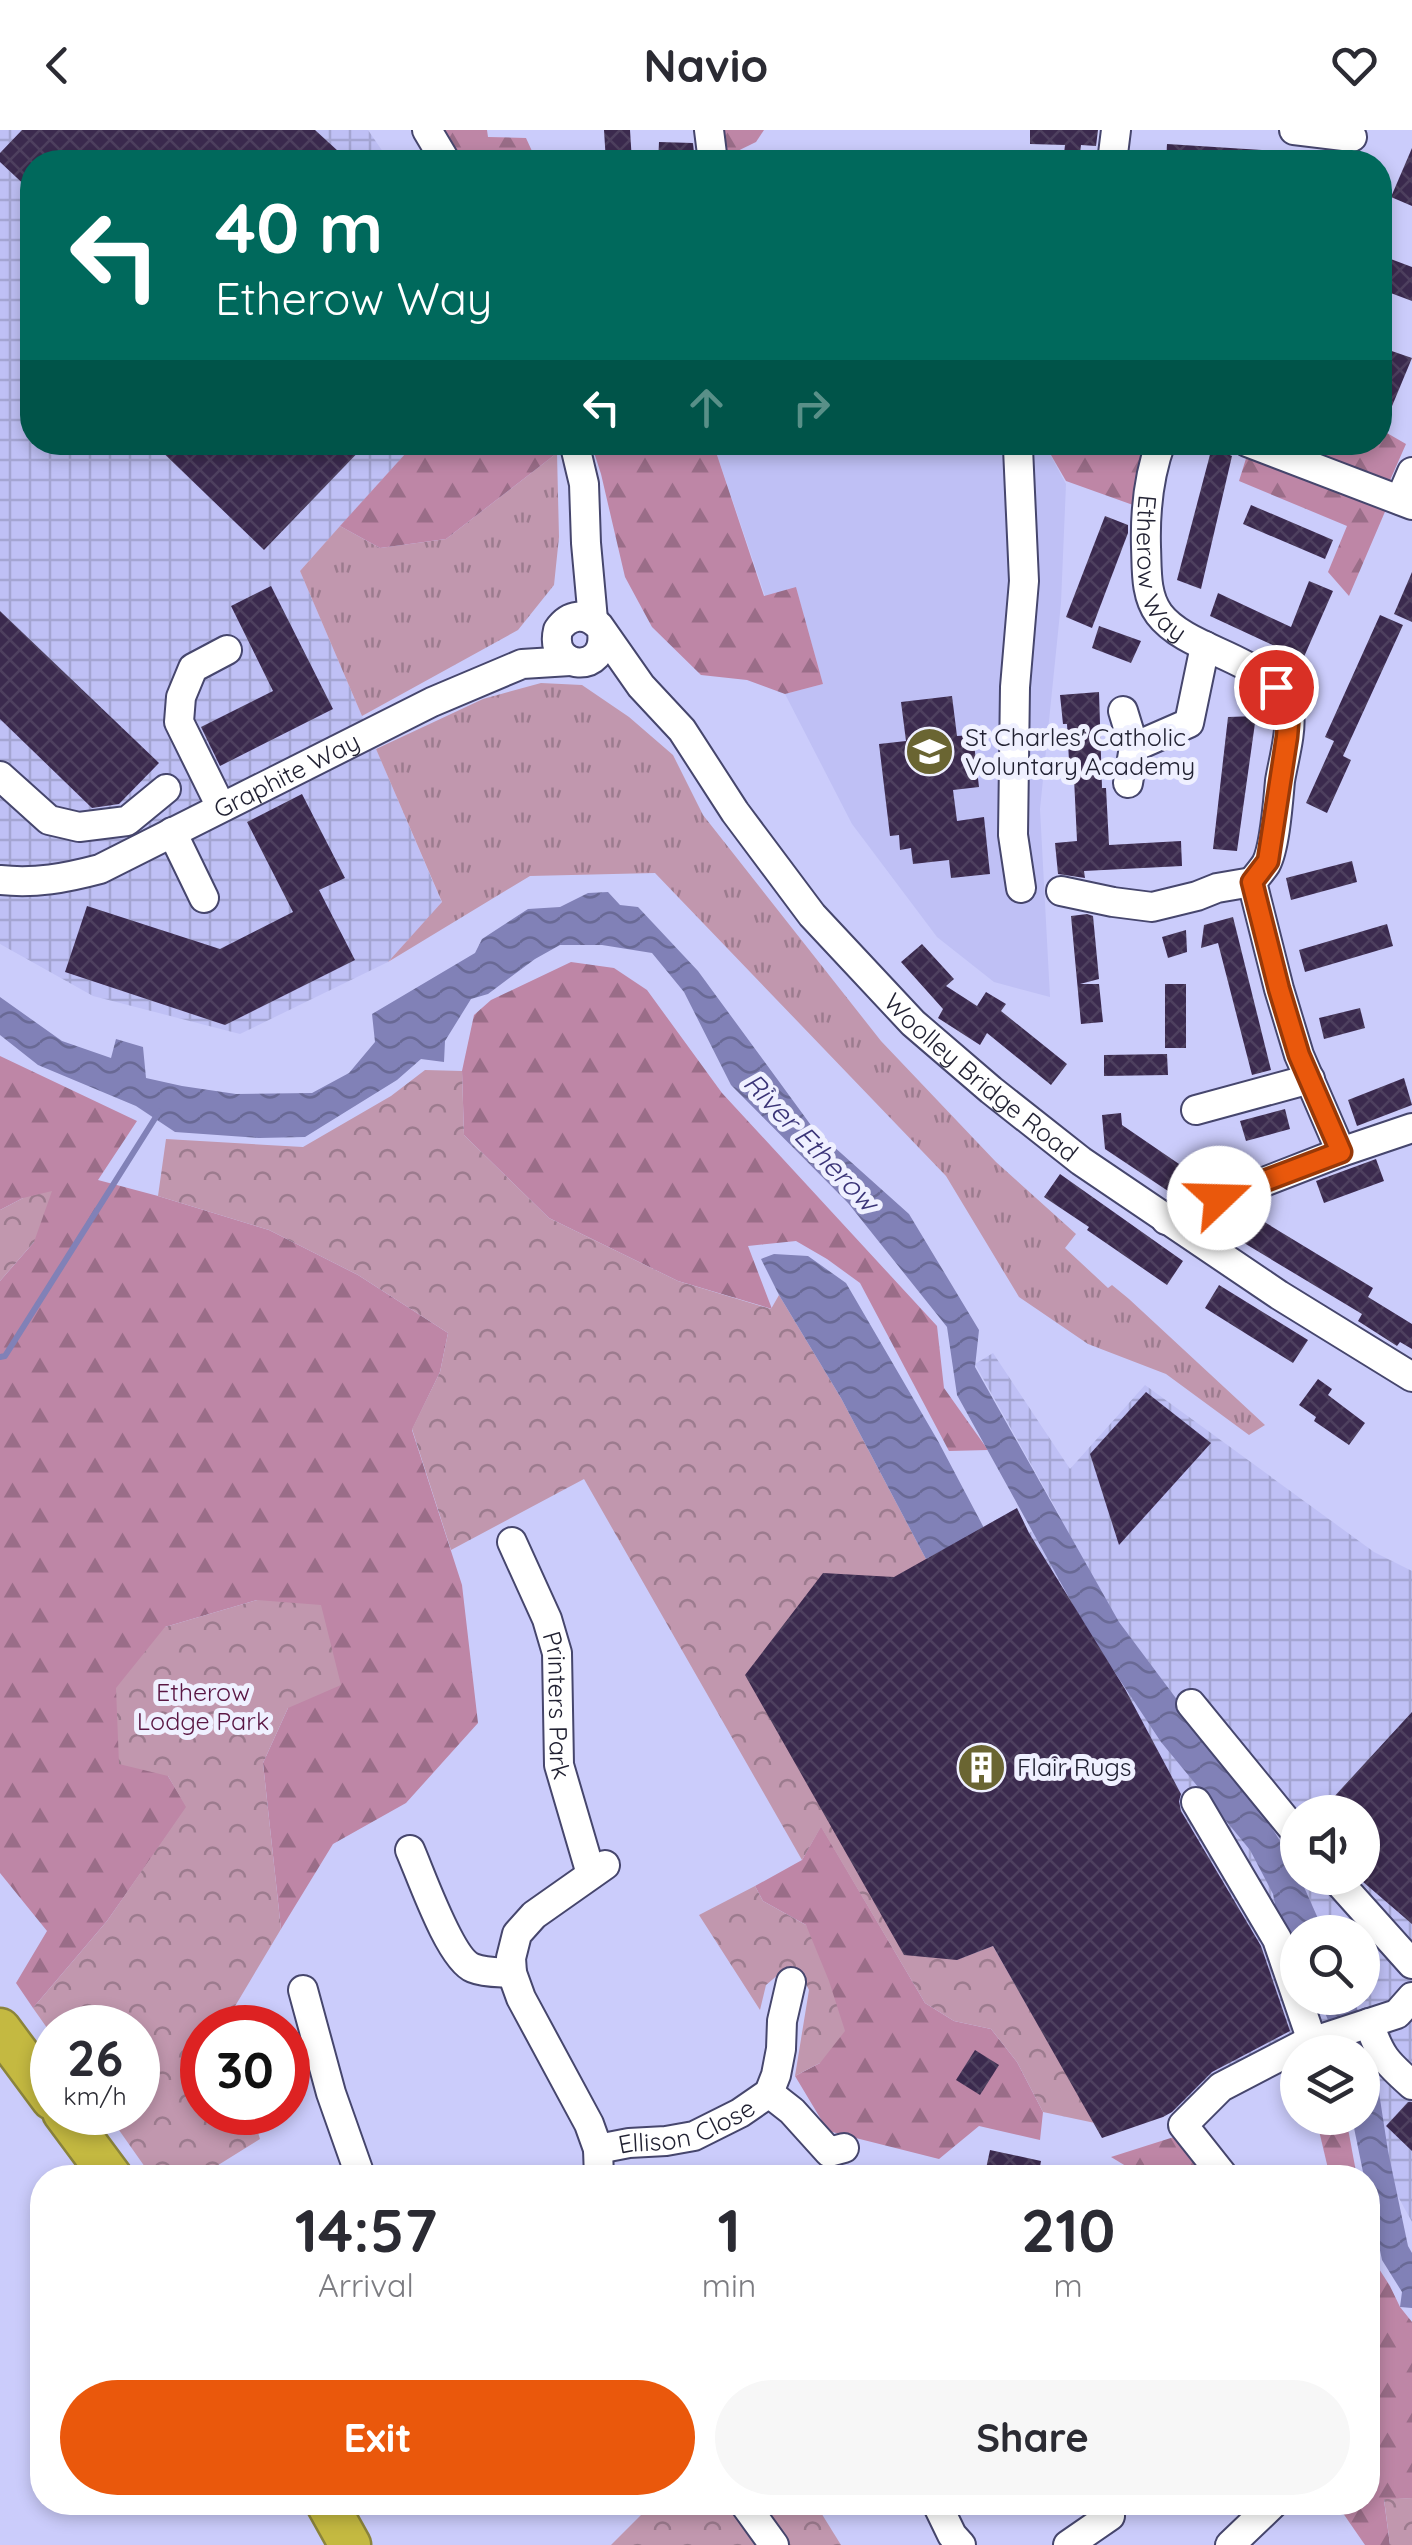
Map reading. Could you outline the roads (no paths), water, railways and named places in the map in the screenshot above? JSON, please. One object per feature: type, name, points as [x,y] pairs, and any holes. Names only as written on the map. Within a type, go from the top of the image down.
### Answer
[{"type":"highway","points":[[0,2029],[30,2069]]},
{"type":"highway","points":[[80,2135],[102,2165]]},
{"type":"highway","points":[[333,2515],[350,2545]]},
{"type":"street","points":[[1294,130],[1352,137]]},
{"type":"street","points":[[577,455],[584,484],[586,543],[581,625],[557,646],[563,656],[578,662],[594,658],[602,648],[581,625]]},
{"type":"street","points":[[1018,455],[1024,582],[1014,688],[1014,835],[1021,888]]},
{"type":"street","name":"Etherow Way","points":[[1156,455],[1146,521],[1148,584],[1158,613],[1184,637],[1255,671],[1276,687],[1289,713],[1268,861],[1252,882]]},
{"type":"street","points":[[1282,455],[1406,503],[1412,472]]},
{"type":"street","points":[[522,664],[581,625]]},
{"type":"street","name":"Woolley Bridge Road","points":[[581,625],[682,730],[812,915],[913,1023],[1081,1162],[1279,1295],[1412,1377]]},
{"type":"street","points":[[1134,747],[1188,723],[1205,646]]},
{"type":"street","points":[[221,806],[180,722],[180,709],[193,668],[227,650]]},
{"type":"street","name":"Woolley Bridge Road","points":[[578,662],[640,686]]},
{"type":"street","name":"Graphite Way","points":[[0,880],[63,879],[100,869],[432,702],[522,664],[578,662]]},
{"type":"street","points":[[1124,711],[1134,747],[1128,784]]},
{"type":"street","points":[[0,776],[49,820],[79,826],[127,821],[166,789]]},
{"type":"street","points":[[172,832],[204,898]]},
{"type":"street","points":[[1061,891],[1113,902],[1159,906],[1252,882],[1299,1055],[1341,1152]]},
{"type":"street","points":[[1196,1110],[1310,1079]]},
{"type":"street","points":[[1166,1220],[1412,1128]]},
{"type":"street","name":"Printers Park","points":[[512,1542],[547,1620],[557,1654],[558,1764],[598,1869],[534,1915],[518,1934],[512,1958],[516,1985]]},
{"type":"street","points":[[1190,1704],[1280,1813]]},
{"type":"street","points":[[1196,1802],[1277,1939],[1310,2035]]},
{"type":"street","points":[[410,1850],[460,1959],[471,1968],[516,1985],[589,2124],[598,2164]]},
{"type":"street","points":[[1350,1895],[1412,1964]]},
{"type":"street","name":"Ellison Close","points":[[598,2164],[629,2143],[694,2136],[769,2093],[776,2075],[791,1982]]},
{"type":"street","points":[[303,1990],[331,2094],[356,2165]]},
{"type":"street","points":[[1331,2035],[1397,2014],[1412,1997]]},
{"type":"street","points":[[1368,2023],[1384,2060],[1412,2085]]},
{"type":"street","points":[[1214,2165],[1183,2126],[1220,2086],[1280,2057]]},
{"type":"street","name":"Ellison Close","points":[[769,2093],[792,2110],[830,2158]]},
{"type":"street","points":[[753,2515],[774,2545]]},
{"type":"street","points":[[942,2515],[960,2545]]},
{"type":"street","points":[[1230,2545],[1261,2515]]},
{"type":"street","points":[[1068,2545],[1110,2516]]},
{"type":"water","name":"River Etherow","points":[[608,892],[620,905],[638,907],[698,971],[813,1128],[909,1214],[979,1330],[975,1367],[1119,1622],[1280,1841],[1280,1895],[1308,1895],[1316,1915],[1280,1915],[1280,1924],[1273,1894],[1250,1850],[1161,1742],[1088,1632],[957,1395],[947,1327],[848,1203],[731,1085],[684,992],[652,953],[602,945],[560,945],[488,994],[471,999],[445,1041],[444,1062],[421,1059],[397,1080],[305,1137],[175,1132],[136,1106],[38,1065],[0,1035],[0,997],[62,1041],[111,1058],[116,1039],[143,1047],[146,1078],[236,1094],[312,1093],[349,1073],[375,1042],[372,1014],[475,953],[482,939],[528,909],[560,907],[588,893]]},
{"type":"water","points":[[774,1254],[808,1256],[846,1283],[984,1528],[926,1559],[841,1398],[761,1259]]},
{"type":"water","points":[[1326,2015],[1360,2015],[1367,2035],[1334,2035]]},
{"type":"water","points":[[1380,2099],[1412,2253],[1412,2308],[1400,2307],[1402,2292],[1382,2260],[1380,2165],[1362,2165],[1355,2135],[1380,2135]]},
{"type":"waterway","points":[[0,1357],[5,1356],[159,1112]]},
{"type":"place","name":"St Charles' Catholic Voluntary Academy","points":[[930,751]]},
{"type":"place","name":"Flair Rugs","points":[[982,1767]]},
{"type":"park label","name":"Etherow Lodge Park","points":[[203,1706]]}]
